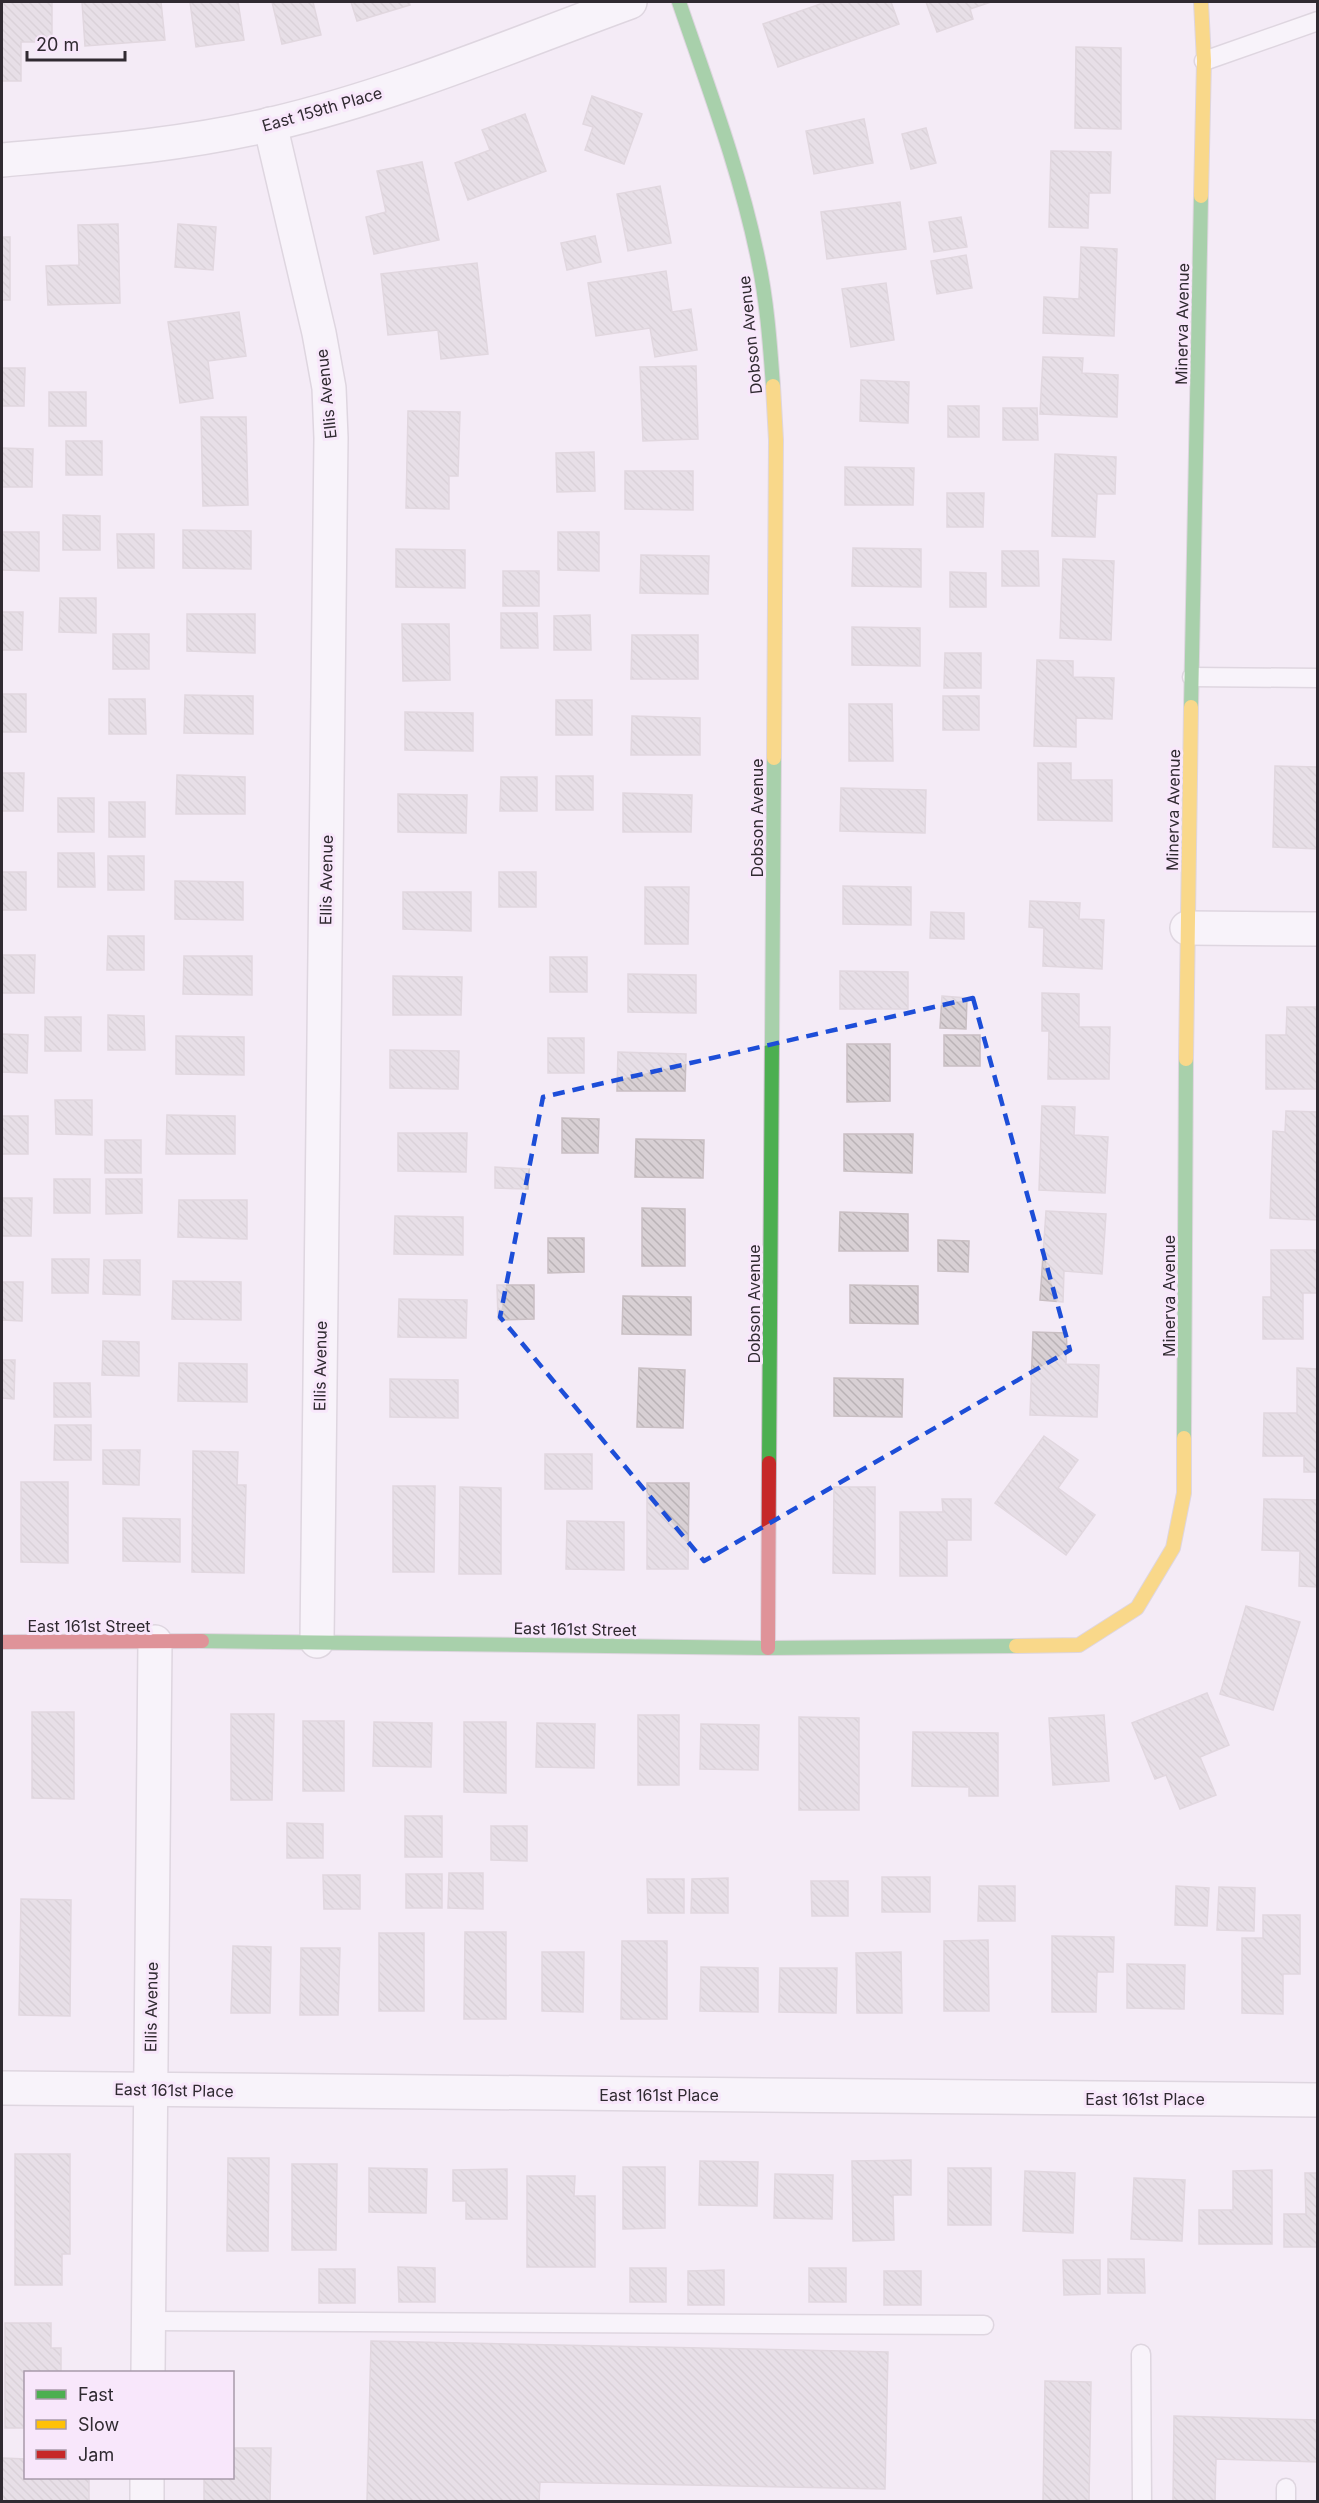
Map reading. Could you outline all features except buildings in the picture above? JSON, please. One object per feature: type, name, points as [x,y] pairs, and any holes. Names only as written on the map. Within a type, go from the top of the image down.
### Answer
[{"type":"street","name":"East 159th Place","points":[[2,160],[177,141],[270,124],[337,107],[408,84],[630,2]]},
{"type":"street","name":"Dobson Avenue","points":[[679,2],[736,169],[754,238],[765,298],[773,376],[776,452],[768,1648]]},
{"type":"street","name":"Minerva Avenue","points":[[1137,1608],[1173,1548],[1184,1492],[1187,928],[1204,61],[1201,2]]},
{"type":"street","name":"Ellis Avenue","points":[[270,124],[319,333],[329,388],[331,438],[316,1641]]},
{"type":"street","points":[[1187,928],[1317,929]]},
{"type":"street","name":"East 161st Street","points":[[2,1642],[316,1641],[768,1648],[1079,1645],[1137,1608]]},
{"type":"street","name":"Ellis Avenue","points":[[148,2371],[155,1642]]},
{"type":"street","name":"East 161st Place","points":[[2,2088],[1317,2100]]},
{"type":"street","points":[[147,2479],[147,2502]]},
{"type":"lane","points":[[1204,61],[1317,21]]},
{"type":"lane","points":[[1192,676],[1317,678]]},
{"type":"lane","points":[[148,2321],[348,2320],[984,2325]]},
{"type":"lane","points":[[1141,2354],[1142,2502]]},
{"type":"highlighted area","points":[[973,998],[1070,1350],[704,1561],[500,1317],[543,1097]]},
{"type":"traffic: fast","points":[[679,2],[723,129],[751,226],[764,291],[773,386]]},
{"type":"traffic: fast","points":[[1191,707],[1201,196]]},
{"type":"traffic: fast","points":[[769,1463],[774,758]]},
{"type":"traffic: fast","points":[[1184,1438],[1186,1059]]},
{"type":"traffic: fast","points":[[202,1641],[768,1648],[1016,1646]]},
{"type":"traffic: slow","points":[[1201,2],[1204,61],[1201,196]]},
{"type":"traffic: slow","points":[[773,386],[776,440],[774,758]]},
{"type":"traffic: slow","points":[[1186,1059],[1191,707]]},
{"type":"traffic: slow","points":[[1016,1646],[1079,1645],[1137,1608],[1173,1548],[1184,1493],[1184,1438]]},
{"type":"traffic: jam","points":[[768,1648],[769,1463]]},
{"type":"traffic: jam","points":[[2,1642],[202,1641]]}]
